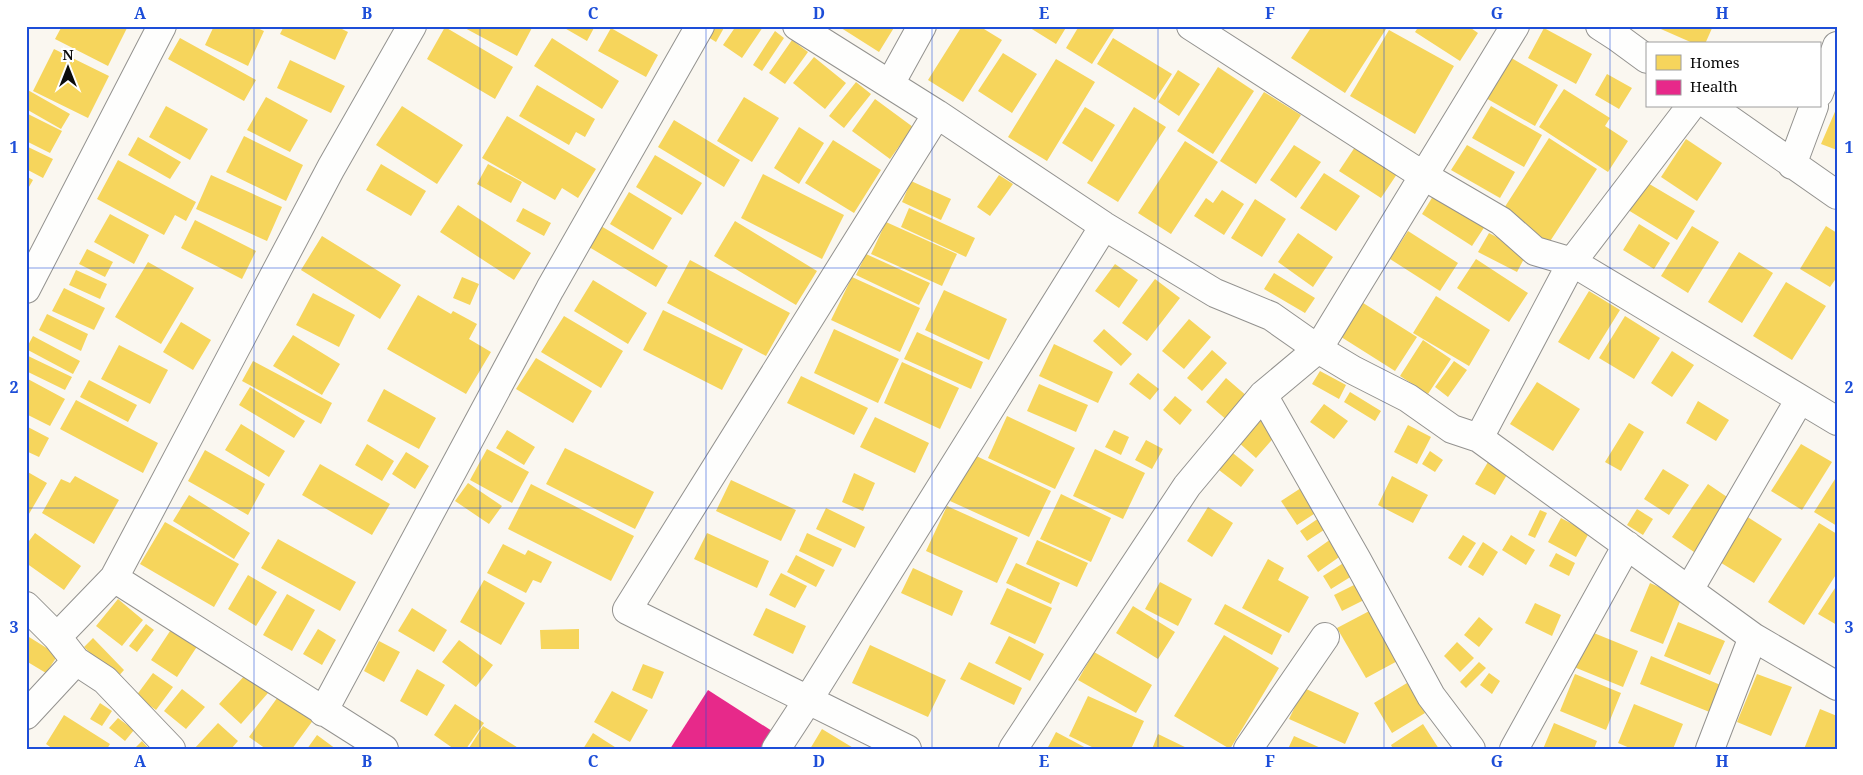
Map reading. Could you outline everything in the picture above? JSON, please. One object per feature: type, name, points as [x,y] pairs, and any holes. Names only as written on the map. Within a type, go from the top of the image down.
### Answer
[{"type":"street","points":[[26,289],[162,26]]},
{"type":"street","points":[[57,637],[114,578],[331,168],[412,26]]},
{"type":"street","points":[[323,712],[550,289],[700,26]]},
{"type":"street","points":[[797,26],[890,84],[1104,226],[1215,293],[1271,316],[1318,349],[1353,370],[1408,398],[1452,429],[1479,438],[1753,636],[1837,686]]},
{"type":"street","points":[[890,84],[922,26]]},
{"type":"street","points":[[1191,26],[1424,176],[1501,221],[1535,251],[1572,262],[1837,421]]},
{"type":"street","points":[[1013,749],[1186,486],[1262,395],[1318,349],[1514,26]]},
{"type":"street","points":[[1613,30],[1646,58]]},
{"type":"street","points":[[1820,90],[1837,46]]},
{"type":"street","points":[[1479,438],[1572,262],[1689,108]]},
{"type":"street","points":[[1713,108],[1837,195]]},
{"type":"street","points":[[1792,165],[1813,108]]},
{"type":"street","points":[[907,749],[627,610],[936,114]]},
{"type":"street","points":[[776,749],[1104,226]]},
{"type":"street","points":[[1262,395],[1357,560],[1431,696],[1471,749]]},
{"type":"street","points":[[1689,590],[1800,399]]},
{"type":"street","points":[[1514,749],[1627,545]]},
{"type":"street","points":[[114,578],[384,749]]},
{"type":"street","points":[[26,606],[57,637],[76,661],[105,680],[171,749]]},
{"type":"street","points":[[1248,749],[1325,636]]},
{"type":"street","points":[[1710,749],[1753,636]]},
{"type":"street","points":[[26,715],[76,661]]},
{"type":"building: Homes","points":[[62,26],[128,26],[108,66],[55,39]]},
{"type":"building: Homes","points":[[214,26],[253,26],[264,31],[248,66],[205,45]]},
{"type":"building: Homes","points":[[284,26],[336,26],[348,32],[335,60],[280,34]]},
{"type":"building: Homes","points":[[461,26],[533,26],[517,56]]},
{"type":"building: Homes","points":[[561,26],[595,26],[587,41]]},
{"type":"building: Homes","points":[[714,26],[725,26],[716,42],[708,37]]},
{"type":"building: Homes","points":[[736,26],[763,27],[742,58],[723,45]]},
{"type":"building: Homes","points":[[838,26],[895,26],[879,52]]},
{"type":"building: Homes","points":[[962,26],[979,26],[1002,40],[963,102],[928,80]]},
{"type":"building: Homes","points":[[1027,26],[1067,26],[1056,44]]},
{"type":"building: Homes","points":[[1079,26],[1116,26],[1092,64],[1066,48]]},
{"type":"building: Homes","points":[[1312,26],[1388,26],[1345,93],[1291,58]]},
{"type":"building: Homes","points":[[1419,26],[1468,26],[1478,33],[1460,61],[1415,32]]},
{"type":"building: Homes","points":[[1654,26],[1713,26],[1706,42],[1690,42]]},
{"type":"building: Homes","points":[[445,27],[513,67],[495,99],[427,59]]},
{"type":"building: Homes","points":[[611,28],[658,55],[646,77],[598,51]]},
{"type":"building: Homes","points":[[1544,28],[1592,54],[1576,84],[1528,58]]},
{"type":"building: Homes","points":[[1389,30],[1454,66],[1415,134],[1350,96]]},
{"type":"building: Homes","points":[[775,31],[784,38],[762,71],[753,65]]},
{"type":"building: Homes","points":[[180,38],[256,80],[244,101],[168,59]]},
{"type":"building: Homes","points":[[552,38],[619,81],[602,109],[534,66]]},
{"type":"building: Homes","points":[[1113,38],[1172,74],[1155,100],[1097,64]]},
{"type":"building: Homes","points":[[792,40],[808,52],[785,84],[769,73]]},
{"type":"building: Homes","points":[[54,49],[109,76],[88,118],[33,91]]},
{"type":"building: Homes","points":[[1003,53],[1037,74],[1012,113],[978,91]]},
{"type":"building: Homes","points":[[1508,56],[1558,85],[1535,126],[1484,97]]},
{"type":"building: Homes","points":[[814,57],[846,83],[825,109],[793,83]]},
{"type":"building: Homes","points":[[1056,59],[1095,82],[1047,161],[1008,137]]},
{"type":"building: Homes","points":[[290,60],[345,86],[331,113],[277,88]]},
{"type":"building: Homes","points":[[1218,67],[1254,91],[1213,154],[1177,131]]},
{"type":"building: Homes","points":[[1178,70],[1200,84],[1179,116],[1158,102]]},
{"type":"building: Homes","points":[[1607,74],[1632,88],[1619,109],[1595,95]]},
{"type":"building: Homes","points":[[856,82],[871,94],[844,128],[829,116]]},
{"type":"building: Homes","points":[[537,85],[595,119],[585,137],[576,132],[569,145],[519,116]]},
{"type":"building: Homes","points":[[26,89],[70,114],[61,129],[26,109]]},
{"type":"building: Homes","points":[[1564,89],[1610,118],[1605,126],[1628,141],[1608,172],[1539,127]]},
{"type":"building: Homes","points":[[1264,92],[1301,115],[1256,184],[1220,161]]},
{"type":"building: Homes","points":[[266,97],[308,120],[290,152],[247,130]]},
{"type":"building: Homes","points":[[744,97],[779,118],[752,162],[717,141]]},
{"type":"building: Homes","points":[[875,99],[913,127],[890,159],[852,131]]},
{"type":"building: Homes","points":[[166,106],[208,129],[190,160],[149,137]]},
{"type":"building: Homes","points":[[402,106],[463,145],[437,184],[376,145]]},
{"type":"building: Homes","points":[[1491,106],[1542,135],[1524,167],[1472,138]]},
{"type":"building: Homes","points":[[1085,107],[1115,125],[1092,162],[1062,143]]},
{"type":"building: Homes","points":[[1134,107],[1166,127],[1118,202],[1087,183]]},
{"type":"building: Homes","points":[[1837,107],[1837,150],[1821,144]]},
{"type":"building: Homes","points":[[26,113],[62,131],[50,153],[26,141]]},
{"type":"building: Homes","points":[[507,116],[596,169],[578,198],[562,188],[555,200],[482,158]]},
{"type":"building: Homes","points":[[674,120],[740,160],[724,187],[658,147]]},
{"type":"building: Homes","points":[[799,127],[824,143],[799,184],[774,168]]},
{"type":"building: Homes","points":[[244,136],[303,165],[286,201],[226,172]]},
{"type":"building: Homes","points":[[138,137],[181,162],[170,179],[128,155]]},
{"type":"building: Homes","points":[[1549,138],[1597,169],[1547,246],[1499,216]]},
{"type":"building: Homes","points":[[1686,139],[1722,163],[1697,201],[1661,177]]},
{"type":"building: Homes","points":[[833,140],[881,170],[854,213],[805,183]]},
{"type":"building: Homes","points":[[1185,141],[1218,162],[1171,234],[1138,213]]},
{"type":"building: Homes","points":[[1357,144],[1399,171],[1381,198],[1339,171]]},
{"type":"building: Homes","points":[[1294,145],[1321,162],[1296,198],[1270,180]]},
{"type":"building: Homes","points":[[1467,145],[1515,172],[1500,198],[1451,170]]},
{"type":"building: Homes","points":[[26,146],[53,159],[43,178],[26,169]]},
{"type":"building: Homes","points":[[655,155],[702,183],[682,215],[636,187]]},
{"type":"building: Homes","points":[[118,160],[196,202],[186,221],[175,215],[164,235],[97,199]]},
{"type":"building: Homes","points":[[381,164],[426,191],[411,216],[366,190]]},
{"type":"building: Homes","points":[[488,164],[522,182],[511,203],[477,184]]},
{"type":"building: Homes","points":[[1324,173],[1360,196],[1336,231],[1300,208]]},
{"type":"building: Homes","points":[[763,174],[844,215],[822,259],[741,218]]},
{"type":"building: Homes","points":[[211,175],[282,207],[267,241],[196,209]]},
{"type":"building: Homes","points":[[999,175],[1013,184],[990,216],[977,207]]},
{"type":"building: Homes","points":[[26,176],[33,180],[26,192]]},
{"type":"building: Homes","points":[[911,181],[951,199],[941,220],[902,202]]},
{"type":"building: Homes","points":[[1646,182],[1695,211],[1677,240],[1628,210]]},
{"type":"building: Homes","points":[[1438,188],[1489,220],[1472,246],[1422,214]]},
{"type":"building: Homes","points":[[1222,190],[1244,204],[1224,235],[1194,216],[1206,198],[1213,203]]},
{"type":"building: Homes","points":[[629,192],[672,218],[653,250],[610,224]]},
{"type":"building: Homes","points":[[1255,199],[1286,219],[1262,257],[1231,238]]},
{"type":"building: Homes","points":[[458,205],[531,253],[514,280],[440,232]]},
{"type":"building: Homes","points":[[523,208],[551,223],[544,236],[516,221]]},
{"type":"building: Homes","points":[[909,208],[975,238],[966,257],[901,227]]},
{"type":"building: Homes","points":[[110,214],[149,235],[134,264],[94,242]]},
{"type":"building: Homes","points":[[195,220],[256,251],[242,279],[181,248]]},
{"type":"building: Homes","points":[[735,221],[817,271],[796,305],[714,256]]},
{"type":"building: Homes","points":[[886,222],[957,254],[942,286],[871,254]]},
{"type":"building: Homes","points":[[1639,224],[1670,243],[1654,269],[1623,250]]},
{"type":"building: Homes","points":[[601,226],[668,266],[656,287],[589,247]]},
{"type":"building: Homes","points":[[1692,226],[1719,242],[1688,293],[1661,276]]},
{"type":"building: Homes","points":[[1826,226],[1837,233],[1837,277],[1830,287],[1800,269]]},
{"type":"building: Homes","points":[[1408,231],[1458,263],[1440,291],[1390,259]]},
{"type":"building: Homes","points":[[1298,233],[1333,257],[1313,287],[1278,262]]},
{"type":"building: Homes","points":[[1489,233],[1527,253],[1517,272],[1478,252]]},
{"type":"building: Homes","points":[[322,236],[401,285],[380,319],[301,270]]},
{"type":"building: Homes","points":[[87,249],[113,262],[105,277],[79,264]]},
{"type":"building: Homes","points":[[1739,252],[1773,273],[1742,323],[1708,302]]},
{"type":"building: Homes","points":[[866,254],[930,283],[919,305],[856,275]]},
{"type":"building: Homes","points":[[1476,259],[1528,293],[1509,322],[1457,288]]},
{"type":"building: Homes","points":[[690,260],[790,313],[766,356],[667,303]]},
{"type":"building: Homes","points":[[148,262],[194,288],[161,344],[115,317]]},
{"type":"building: Homes","points":[[1115,264],[1138,280],[1119,308],[1095,291]]},
{"type":"building: Homes","points":[[76,270],[107,284],[100,299],[69,285]]},
{"type":"building: Homes","points":[[1274,273],[1315,298],[1305,313],[1264,289]]},
{"type":"building: Homes","points":[[462,277],[479,284],[470,305],[453,298]]},
{"type":"building: Homes","points":[[852,277],[920,308],[900,352],[831,320]]},
{"type":"building: Homes","points":[[1155,279],[1180,298],[1147,341],[1122,323]]},
{"type":"building: Homes","points":[[593,280],[647,313],[628,344],[574,311]]},
{"type":"building: Homes","points":[[1786,282],[1826,306],[1792,360],[1753,336]]},
{"type":"building: Homes","points":[[64,288],[105,308],[94,330],[52,311]]},
{"type":"building: Homes","points":[[944,290],[1007,319],[989,360],[925,330]]},
{"type":"building: Homes","points":[[1589,291],[1620,310],[1589,360],[1558,342]]},
{"type":"building: Homes","points":[[313,293],[355,315],[339,347],[296,325]]},
{"type":"building: Homes","points":[[418,295],[451,314],[453,311],[477,324],[469,339],[491,352],[466,394],[387,349]]},
{"type":"building: Homes","points":[[1436,296],[1490,330],[1469,366],[1413,333]]},
{"type":"building: Homes","points":[[1360,301],[1417,337],[1395,371],[1338,335]]},
{"type":"building: Homes","points":[[663,310],[743,349],[722,390],[643,350]]},
{"type":"building: Homes","points":[[47,314],[88,334],[81,351],[39,330]]},
{"type":"building: Homes","points":[[564,316],[623,351],[601,388],[541,352]]},
{"type":"building: Homes","points":[[1625,316],[1660,338],[1634,379],[1599,358]]},
{"type":"building: Homes","points":[[1189,319],[1211,337],[1184,369],[1162,351]]},
{"type":"building: Homes","points":[[181,322],[211,340],[193,370],[163,352]]},
{"type":"building: Homes","points":[[834,329],[899,359],[878,403],[814,373]]},
{"type":"building: Homes","points":[[1104,329],[1132,354],[1121,366],[1093,341]]},
{"type":"building: Homes","points":[[917,332],[983,362],[971,389],[904,359]]},
{"type":"building: Homes","points":[[293,335],[340,364],[322,395],[273,366]]},
{"type":"building: Homes","points":[[33,336],[80,361],[73,374],[26,349]]},
{"type":"building: Homes","points":[[1423,340],[1451,359],[1428,394],[1400,376]]},
{"type":"building: Homes","points":[[1054,344],[1113,372],[1098,403],[1039,376]]},
{"type":"building: Homes","points":[[119,345],[168,370],[150,404],[101,379]]},
{"type":"building: Homes","points":[[1212,350],[1227,363],[1202,391],[1187,378]]},
{"type":"building: Homes","points":[[1672,351],[1694,365],[1672,397],[1651,383]]},
{"type":"building: Homes","points":[[26,355],[72,377],[65,390],[26,371]]},
{"type":"building: Homes","points":[[536,358],[592,391],[573,423],[516,389]]},
{"type":"building: Homes","points":[[253,361],[332,403],[321,424],[242,381]]},
{"type":"building: Homes","points":[[1454,361],[1467,370],[1448,397],[1435,387]]},
{"type":"building: Homes","points":[[902,362],[959,388],[940,429],[884,403]]},
{"type":"building: Homes","points":[[1320,371],[1346,385],[1339,399],[1312,384]]},
{"type":"building: Homes","points":[[1138,373],[1159,389],[1150,400],[1129,384]]},
{"type":"building: Homes","points":[[801,376],[868,408],[854,435],[787,403]]},
{"type":"building: Homes","points":[[26,378],[65,399],[50,426],[26,414]]},
{"type":"building: Homes","points":[[1226,378],[1248,397],[1228,421],[1206,402]]},
{"type":"building: Homes","points":[[89,380],[137,405],[128,422],[80,397]]},
{"type":"building: Homes","points":[[1537,382],[1580,409],[1553,451],[1510,424]]},
{"type":"building: Homes","points":[[1039,384],[1088,405],[1076,432],[1027,411]]},
{"type":"building: Homes","points":[[250,387],[305,421],[294,438],[239,405]]},
{"type":"building: Homes","points":[[384,389],[436,418],[419,449],[367,421]]},
{"type":"building: Homes","points":[[1350,392],[1381,411],[1375,421],[1344,402]]},
{"type":"building: Homes","points":[[1175,396],[1192,410],[1180,425],[1163,410]]},
{"type":"building: Homes","points":[[76,400],[158,443],[143,473],[60,429]]},
{"type":"building: Homes","points":[[1698,401],[1729,420],[1716,441],[1686,423]]},
{"type":"building: Homes","points":[[1324,404],[1348,421],[1334,439],[1310,422]]},
{"type":"building: Homes","points":[[1007,416],[1075,448],[1055,489],[988,458]]},
{"type":"building: Homes","points":[[875,417],[929,443],[915,473],[860,447]]},
{"type":"building: Homes","points":[[1258,417],[1277,434],[1256,458],[1237,441]]},
{"type":"building: Homes","points":[[1629,423],[1644,432],[1621,471],[1605,462]]},
{"type":"building: Homes","points":[[241,424],[285,451],[269,477],[225,450]]},
{"type":"building: Homes","points":[[1408,425],[1431,437],[1417,464],[1394,452]]},
{"type":"building: Homes","points":[[26,426],[49,438],[39,457],[26,451]]},
{"type":"building: Homes","points":[[507,430],[535,447],[524,465],[496,448]]},
{"type":"building: Homes","points":[[1114,430],[1129,437],[1121,455],[1105,447]]},
{"type":"building: Homes","points":[[1146,440],[1163,449],[1152,469],[1135,460]]},
{"type":"building: Homes","points":[[367,444],[394,461],[382,481],[355,465]]},
{"type":"building: Homes","points":[[1801,444],[1832,462],[1802,510],[1771,491]]},
{"type":"building: Homes","points":[[565,448],[654,492],[635,529],[546,484]]},
{"type":"building: Homes","points":[[487,449],[529,472],[512,503],[470,480]]},
{"type":"building: Homes","points":[[1095,449],[1145,473],[1123,519],[1073,496]]},
{"type":"building: Homes","points":[[205,450],[265,484],[248,515],[188,481]]},
{"type":"building: Homes","points":[[1229,450],[1254,470],[1241,487],[1215,467]]},
{"type":"building: Homes","points":[[1430,451],[1443,460],[1435,472],[1422,464]]},
{"type":"building: Homes","points":[[406,452],[429,466],[415,489],[392,474]]},
{"type":"building: Homes","points":[[972,454],[1051,491],[1029,537],[950,501]]},
{"type":"building: Homes","points":[[1488,462],[1508,473],[1495,495],[1475,484]]},
{"type":"building: Homes","points":[[320,464],[390,504],[372,535],[302,495]]},
{"type":"building: Homes","points":[[1663,469],[1689,485],[1669,515],[1644,499]]},
{"type":"building: Homes","points":[[26,471],[47,483],[26,519]]},
{"type":"building: Homes","points":[[854,473],[875,483],[863,511],[842,502]]},
{"type":"building: Homes","points":[[75,476],[119,500],[94,544],[42,513],[61,479],[70,483]]},
{"type":"building: Homes","points":[[1392,476],[1428,495],[1413,523],[1378,505]]},
{"type":"building: Homes","points":[[1837,476],[1837,526],[1814,512]]},
{"type":"building: Homes","points":[[731,480],[796,510],[781,541],[716,511]]},
{"type":"building: Homes","points":[[468,483],[502,506],[489,524],[455,501]]},
{"type":"building: Homes","points":[[531,484],[634,536],[611,581],[508,529]]},
{"type":"building: Homes","points":[[1708,484],[1730,499],[1694,552],[1672,537]]},
{"type":"building: Homes","points":[[1301,488],[1317,512],[1297,525],[1281,501]]},
{"type":"building: Homes","points":[[1061,494],[1111,518],[1091,562],[1040,539]]},
{"type":"building: Homes","points":[[189,495],[250,533],[234,559],[173,521]]},
{"type":"building: Homes","points":[[947,506],[1018,538],[997,583],[926,551]]},
{"type":"building: Homes","points":[[1208,507],[1233,523],[1212,557],[1187,541]]},
{"type":"building: Homes","points":[[826,508],[865,527],[855,548],[816,529]]},
{"type":"building: Homes","points":[[1637,509],[1653,519],[1643,535],[1627,525]]},
{"type":"building: Homes","points":[[1540,510],[1547,513],[1535,538],[1528,535]]},
{"type":"building: Homes","points":[[1746,516],[1782,539],[1754,583],[1718,561]]},
{"type":"building: Homes","points":[[1319,518],[1327,528],[1307,541],[1300,531]]},
{"type":"building: Homes","points":[[1561,518],[1589,533],[1576,557],[1548,542]]},
{"type":"building: Homes","points":[[165,522],[239,564],[214,607],[140,564]]},
{"type":"building: Homes","points":[[1819,523],[1837,534],[1837,573],[1804,625],[1768,602]]},
{"type":"building: Homes","points":[[35,533],[81,566],[64,590],[26,563],[26,545]]},
{"type":"building: Homes","points":[[707,533],[769,561],[757,588],[694,559]]},
{"type":"building: Homes","points":[[807,533],[842,549],[833,567],[799,551]]},
{"type":"building: Homes","points":[[1463,535],[1476,543],[1461,566],[1448,558]]},
{"type":"building: Homes","points":[[1511,535],[1535,550],[1526,565],[1502,550]]},
{"type":"building: Homes","points":[[278,539],[356,582],[340,611],[261,568]]},
{"type":"building: Homes","points":[[1331,539],[1342,555],[1318,572],[1307,556]]},
{"type":"building: Homes","points":[[1037,540],[1088,563],[1077,587],[1026,564]]},
{"type":"building: Homes","points":[[1483,542],[1498,552],[1483,576],[1468,567]]},
{"type":"building: Homes","points":[[503,544],[525,555],[528,550],[552,562],[541,583],[533,580],[526,593],[487,573]]},
{"type":"building: Homes","points":[[1556,553],[1575,563],[1569,576],[1549,566]]},
{"type":"building: Homes","points":[[796,555],[825,570],[816,587],[787,572]]},
{"type":"building: Homes","points":[[1268,559],[1284,568],[1278,580],[1309,597],[1289,633],[1242,608]]},
{"type":"building: Homes","points":[[1345,562],[1352,576],[1331,589],[1323,576]]},
{"type":"building: Homes","points":[[1016,563],[1060,583],[1051,604],[1006,583]]},
{"type":"building: Homes","points":[[913,568],[963,591],[952,616],[901,593]]},
{"type":"building: Homes","points":[[781,573],[807,586],[795,608],[769,595]]},
{"type":"building: Homes","points":[[248,575],[277,592],[256,626],[228,609]]},
{"type":"building: Homes","points":[[484,580],[525,603],[501,645],[460,622]]},
{"type":"building: Homes","points":[[1160,582],[1192,599],[1178,626],[1145,609]]},
{"type":"building: Homes","points":[[1358,583],[1366,599],[1342,611],[1334,595]]},
{"type":"building: Homes","points":[[1650,583],[1682,597],[1663,644],[1630,631]]},
{"type":"building: Homes","points":[[1837,585],[1837,625],[1818,614]]},
{"type":"building: Homes","points":[[1007,588],[1052,608],[1035,644],[990,624]]},
{"type":"building: Homes","points":[[287,594],[315,610],[292,651],[263,635]]},
{"type":"building: Homes","points":[[118,599],[143,620],[122,646],[96,626]]},
{"type":"building: Homes","points":[[1535,603],[1561,615],[1552,636],[1525,623]]},
{"type":"building: Homes","points":[[1225,604],[1282,635],[1272,655],[1214,624]]},
{"type":"building: Homes","points":[[1133,606],[1175,632],[1158,659],[1116,633]]},
{"type":"building: Homes","points":[[412,608],[447,630],[434,652],[398,631]]},
{"type":"building: Homes","points":[[766,608],[806,626],[793,654],[753,635]]},
{"type":"building: Homes","points":[[1375,608],[1403,658],[1366,678],[1337,628]]},
{"type":"building: Homes","points":[[1479,617],[1493,629],[1479,647],[1464,635]]},
{"type":"building: Homes","points":[[1678,622],[1725,641],[1710,675],[1664,656]]},
{"type":"building: Homes","points":[[146,624],[154,630],[137,652],[129,646]]},
{"type":"building: Homes","points":[[174,625],[200,642],[177,677],[151,660]]},
{"type":"building: Homes","points":[[318,629],[336,640],[322,665],[303,654]]},
{"type":"building: Homes","points":[[579,629],[579,649],[541,649],[540,630]]},
{"type":"building: Homes","points":[[1584,629],[1638,651],[1623,687],[1569,665]]},
{"type":"building: Homes","points":[[1224,635],[1279,668],[1230,749],[1174,716]]},
{"type":"building: Homes","points":[[1009,636],[1044,654],[1030,681],[995,663]]},
{"type":"building: Homes","points":[[29,637],[58,655],[46,673],[26,661],[26,640]]},
{"type":"building: Homes","points":[[93,638],[124,670],[116,679],[84,647]]},
{"type":"building: Homes","points":[[459,640],[493,665],[476,687],[442,662]]},
{"type":"building: Homes","points":[[379,641],[400,652],[384,682],[364,671]]},
{"type":"building: Homes","points":[[1457,642],[1474,658],[1460,672],[1444,656]]},
{"type":"building: Homes","points":[[870,645],[946,680],[928,717],[852,683]]},
{"type":"building: Homes","points":[[1094,652],[1152,685],[1136,713],[1078,680]]},
{"type":"building: Homes","points":[[1651,656],[1723,686],[1712,713],[1640,684]]},
{"type":"building: Homes","points":[[969,662],[1022,688],[1014,705],[960,679]]},
{"type":"building: Homes","points":[[1479,662],[1486,668],[1466,688],[1460,682]]},
{"type":"building: Homes","points":[[643,664],[664,672],[652,699],[632,690]]},
{"type":"building: Homes","points":[[417,669],[445,685],[427,716],[400,701]]},
{"type":"building: Homes","points":[[153,673],[173,687],[156,710],[136,696]]},
{"type":"building: Homes","points":[[1489,673],[1500,681],[1492,694],[1480,685]]},
{"type":"building: Homes","points":[[246,674],[268,693],[241,724],[219,704]]},
{"type":"building: Homes","points":[[1575,674],[1621,693],[1606,730],[1560,711]]},
{"type":"building: Homes","points":[[1757,674],[1792,687],[1771,736],[1737,722]]},
{"type":"building: Homes","points":[[1407,683],[1425,713],[1392,733],[1374,703]]},
{"type":"building: Homes","points":[[1304,688],[1359,713],[1345,744],[1289,719]]},
{"type":"building: Homes","points":[[182,689],[205,707],[186,729],[164,711]]},
{"type":"building: Homes","points":[[612,691],[648,710],[630,742],[594,722]]},
{"type":"building: Homes","points":[[280,694],[314,719],[292,749],[266,749],[249,737]]},
{"type":"building: Homes","points":[[1088,696],[1144,721],[1131,749],[1096,749],[1069,736]]},
{"type":"building: Homes","points":[[100,703],[112,711],[102,726],[90,719]]},
{"type":"building: Homes","points":[[455,704],[484,723],[466,749],[454,749],[434,735]]},
{"type":"building: Homes","points":[[1634,704],[1683,724],[1673,749],[1632,749],[1618,743]]},
{"type":"building: Homes","points":[[1820,709],[1837,716],[1837,749],[1804,749]]},
{"type":"building: Homes","points":[[64,715],[110,744],[107,749],[53,749],[46,744]]},
{"type":"building: Homes","points":[[118,718],[134,730],[125,741],[109,728]]},
{"type":"building: Homes","points":[[218,723],[238,741],[231,749],[194,749]]},
{"type":"building: Homes","points":[[1554,723],[1597,741],[1594,749],[1543,749]]},
{"type":"building: Homes","points":[[1423,724],[1439,749],[1393,749],[1391,745]]},
{"type":"building: Homes","points":[[483,726],[520,749],[469,748]]},
{"type":"building: Homes","points":[[822,729],[855,749],[810,749]]},
{"type":"building: Homes","points":[[1056,732],[1088,749],[1047,749]]},
{"type":"building: Homes","points":[[593,733],[618,749],[583,749]]},
{"type":"building: Homes","points":[[1158,734],[1189,749],[1152,749]]},
{"type":"building: Homes","points":[[317,735],[336,749],[307,749]]},
{"type":"building: Homes","points":[[1294,736],[1323,749],[1288,749]]},
{"type":"building: Homes","points":[[142,741],[149,749],[134,749]]},
{"type":"building: Health","points":[[708,690],[772,731],[760,749],[670,749]]}]
